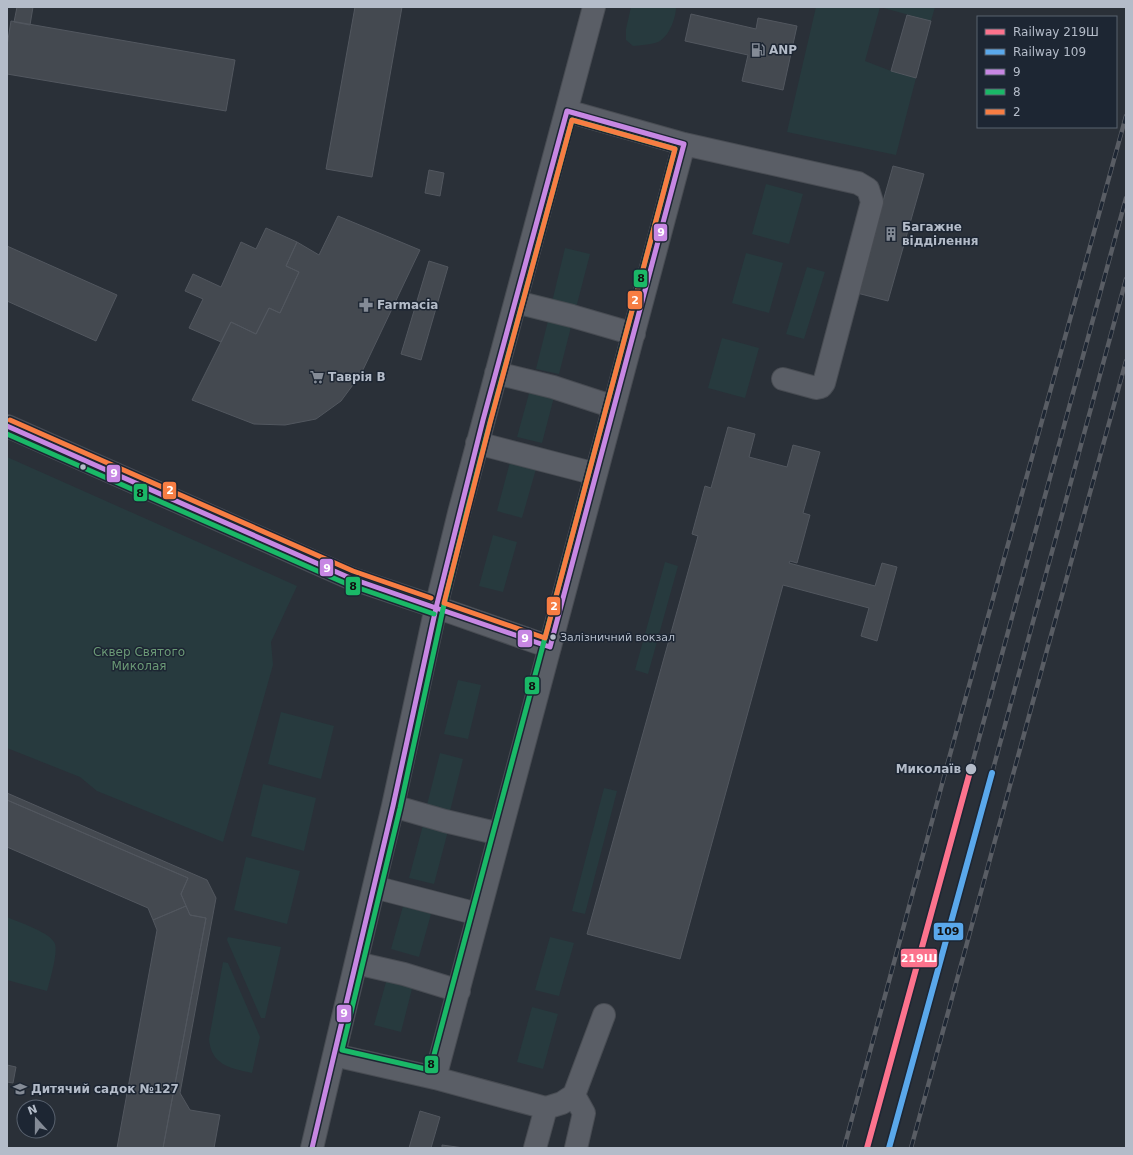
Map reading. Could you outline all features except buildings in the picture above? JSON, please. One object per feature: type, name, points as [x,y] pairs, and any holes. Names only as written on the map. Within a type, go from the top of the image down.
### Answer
[{"type":"main road","points":[[7,426],[350,578],[436,608]]},
{"type":"street","points":[[312,1148],[393,806],[436,608],[459,513],[594,7]]},
{"type":"street","points":[[567,111],[684,144],[858,183],[868,189],[872,202],[824,383],[821,387],[816,388],[783,379]]},
{"type":"street","points":[[435,1078],[684,144]]},
{"type":"street","points":[[516,302],[634,334]]},
{"type":"street","points":[[496,373],[614,406]]},
{"type":"street","points":[[477,443],[596,474]]},
{"type":"street","points":[[436,608],[550,646]]},
{"type":"street","points":[[393,806],[445,821],[500,834]]},
{"type":"street","points":[[374,887],[478,914]]},
{"type":"street","points":[[356,963],[404,974],[459,991]]},
{"type":"street","points":[[334,1055],[435,1078],[546,1108],[562,1102],[574,1095],[604,1015]]},
{"type":"street","points":[[574,1095],[584,1113],[576,1148]]},
{"type":"street","points":[[535,1148],[546,1108]]},
{"type":"green space","points":[[631,7],[676,7],[675,16],[669,32],[662,40],[658,42],[633,46],[626,40],[626,29]]},
{"type":"green space","points":[[816,7],[880,7],[865,61],[891,71],[916,78],[896,155],[787,132]]},
{"type":"green space","points":[[880,7],[935,7],[931,21]]},
{"type":"green space","points":[[766,184],[803,194],[789,244],[752,234]]},
{"type":"green space","points":[[565,248],[590,254],[576,308],[552,302]]},
{"type":"green space","points":[[746,253],[783,263],[769,313],[732,303]]},
{"type":"green space","points":[[807,267],[825,272],[804,339],[786,334]]},
{"type":"green space","points":[[549,317],[572,323],[559,374],[536,369]]},
{"type":"green space","points":[[722,338],[759,348],[745,398],[708,388]]},
{"type":"green space","points":[[530,390],[554,397],[542,443],[517,437]]},
{"type":"green space","name":"Сквер Святого Миколая","points":[[7,457],[297,586],[271,642],[273,665],[223,842],[97,791],[80,777],[7,748]]},
{"type":"green space","points":[[510,462],[536,469],[522,518],[497,511]]},
{"type":"green space","points":[[493,535],[517,542],[503,592],[479,586]]},
{"type":"green space","points":[[665,562],[678,566],[648,674],[635,670]]},
{"type":"green space","points":[[458,680],[481,685],[468,739],[444,734]]},
{"type":"green space","points":[[281,712],[334,726],[321,779],[268,764]]},
{"type":"green space","points":[[440,753],[463,759],[450,811],[427,805]]},
{"type":"green space","points":[[263,784],[316,798],[304,851],[251,836]]},
{"type":"green space","points":[[604,788],[617,791],[585,914],[572,911]]},
{"type":"green space","points":[[423,825],[448,831],[434,884],[409,878]]},
{"type":"green space","points":[[246,857],[300,871],[287,924],[234,910]]},
{"type":"green space","points":[[405,899],[433,907],[419,957],[391,949]]},
{"type":"green space","points":[[7,917],[41,932],[53,940],[56,948],[55,960],[47,991],[7,980]]},
{"type":"green space","points":[[228,937],[281,947],[265,1018],[261,1018],[227,940]]},
{"type":"green space","points":[[550,937],[574,943],[559,996],[535,990]]},
{"type":"green space","points":[[223,962],[228,963],[260,1037],[252,1073],[223,1064],[213,1055],[211,1048],[209,1039]]},
{"type":"green space","points":[[388,975],[414,981],[401,1032],[374,1025]]},
{"type":"green space","points":[[532,1007],[558,1014],[543,1069],[517,1062]]},
{"type":"railway","points":[[844,1148],[948,762],[1126,116]]},
{"type":"railway","points":[[971,768],[1126,198]]},
{"type":"railway","points":[[992,773],[1126,279]]},
{"type":"railway","points":[[911,1148],[1126,361]]},
{"type":"rail line","name":"219Ш","points":[[867,1148],[971,768]]},
{"type":"rail line","name":"109","points":[[889,1148],[992,773]]},
{"type":"transit line","name":"9","points":[[567,111],[684,144],[550,647],[436,608],[483,420],[567,111]]},
{"type":"transit line","name":"8","points":[[572,120],[675,149],[430,1070],[342,1050],[400,808],[443,609],[466,515],[572,120]]},
{"type":"transit line","name":"2","points":[[572,120],[675,149],[545,638],[444,603],[490,423],[572,120]]},
{"type":"transit line","name":"2","points":[[10,420],[353,571],[431,598]]},
{"type":"transit line","name":"9","points":[[7,426],[350,578],[436,608]]},
{"type":"transit line","name":"8","points":[[7,434],[347,584],[434,614]]},
{"type":"transit line","name":"9","points":[[312,1148],[393,806],[436,608]]},
{"type":"place","name":"ANP","points":[[758,50]]},
{"type":"place","name":"Багажне відділення","points":[[891,234]]},
{"type":"place","name":"Farmacia","points":[[366,305]]},
{"type":"place","name":"Таврія В","points":[[317,377]]},
{"type":"place","name":"Залізничний вокзал","points":[[553,637]]},
{"type":"place","name":"Миколаїв","points":[[971,769]]},
{"type":"place","name":"Дитячий садок №127","points":[[20,1089]]}]
